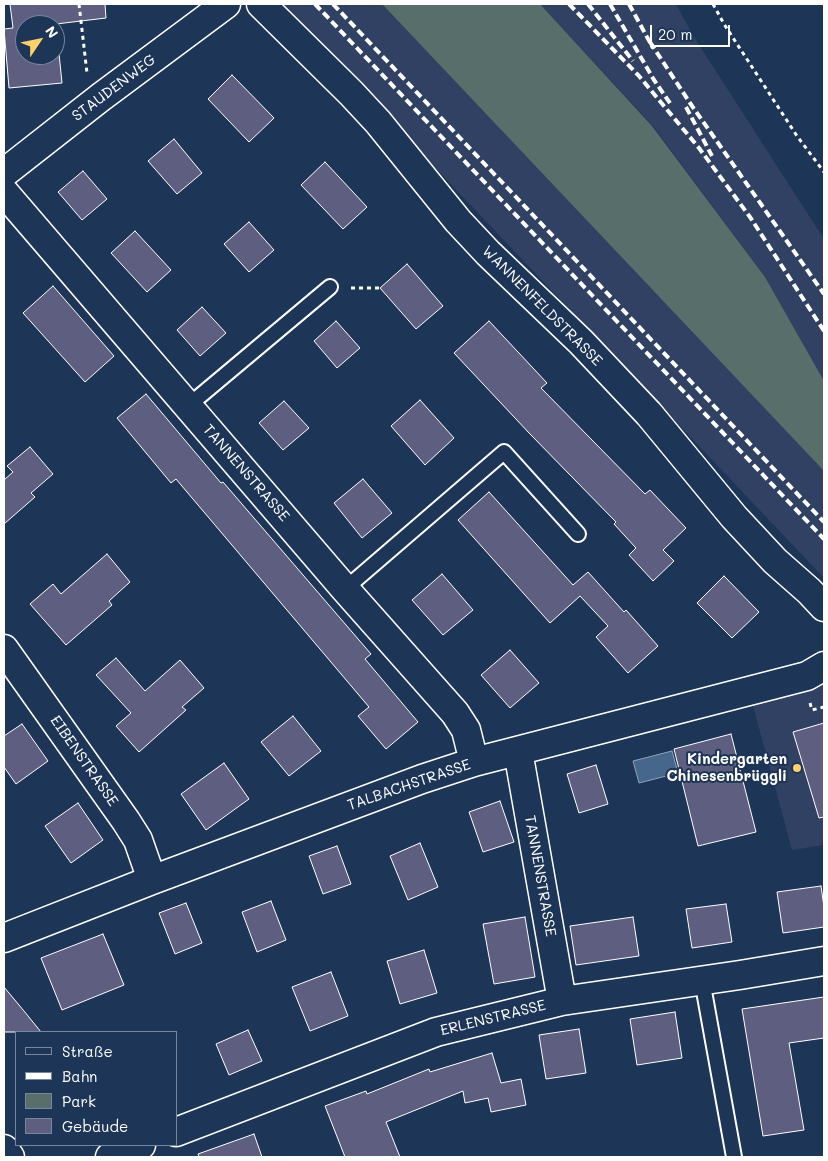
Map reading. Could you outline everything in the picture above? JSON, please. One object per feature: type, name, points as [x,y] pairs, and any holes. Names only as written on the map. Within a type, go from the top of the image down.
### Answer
[{"type":"street","name":"STAUDENWEG","points":[[4,173],[101,97],[226,4]]},
{"type":"street","name":"WANNENFELDSTRASSE","points":[[261,4],[378,122],[458,221],[488,253],[581,342],[649,414],[734,516],[775,561],[809,591],[824,608]]},
{"type":"street","name":"TANNENSTRASSE","points":[[4,192],[455,713],[466,730],[474,762]]},
{"type":"street","name":"EIBENSTRASSE","points":[[4,649],[126,821],[138,840],[152,880]]},
{"type":"street","name":"TALBACHSTRASSE","points":[[4,938],[152,880],[412,783],[474,762],[807,676],[824,666]]},
{"type":"street","name":"TANNENSTRASSE","points":[[518,751],[562,1001]]},
{"type":"street","name":"ERLENSTRASSE","points":[[178,1131],[436,1032],[562,1001],[824,961]]},
{"type":"street","points":[[110,1157],[138,1146]]},
{"type":"street","points":[[4,1149],[10,1157]]},
{"type":"lane","points":[[188,406],[330,288]]},
{"type":"lane","points":[[345,588],[504,452],[578,534]]},
{"type":"lane","points":[[702,980],[734,1157]]},
{"type":"path","points":[[79,4],[87,74],[90,83],[101,97]]},
{"type":"path","points":[[713,4],[797,136],[824,172]]},
{"type":"path","points":[[330,288],[380,288]]},
{"type":"shaded area","points":[[280,4],[382,4],[824,471],[824,578]]},
{"type":"shaded area","points":[[540,4],[676,4],[694,37],[824,239],[824,381],[765,277],[653,126]]},
{"type":"shaded area","name":"Kindergarten Chinesenbrüggli","points":[[824,666],[824,845],[792,850],[749,691]]},
{"type":"shaded area","points":[[672,751],[678,773],[639,783],[633,761]]},
{"type":"green space","points":[[382,4],[540,4],[652,126],[765,277],[824,381],[824,471]]},
{"type":"building","points":[[10,4],[105,4],[106,18],[65,23],[65,15],[15,15],[15,65],[60,65],[62,83],[9,88],[4,29],[13,28]]},
{"type":"building","points":[[232,75],[274,118],[249,142],[208,99]]},
{"type":"building","points":[[174,139],[202,173],[177,194],[148,161]]},
{"type":"building","points":[[325,162],[367,207],[343,229],[301,185]]},
{"type":"building","points":[[83,171],[107,199],[82,220],[58,192]]},
{"type":"building","points":[[249,222],[274,250],[249,272],[224,244]]},
{"type":"building","points":[[135,231],[171,270],[147,292],[111,253]]},
{"type":"building","points":[[407,264],[443,306],[416,329],[380,288]]},
{"type":"building","points":[[53,286],[114,356],[85,382],[23,313]]},
{"type":"building","points":[[202,307],[226,333],[200,356],[177,330]]},
{"type":"building","points":[[336,321],[360,348],[337,368],[314,341]]},
{"type":"building","points":[[489,321],[547,383],[541,388],[645,494],[650,490],[686,528],[663,550],[674,561],[653,581],[629,555],[636,548],[614,524],[616,522],[454,353]]},
{"type":"building","points":[[146,394],[221,483],[223,482],[371,654],[365,659],[418,722],[386,749],[358,716],[369,707],[176,479],[171,483],[117,418]]},
{"type":"building","points":[[420,400],[454,438],[425,465],[391,426]]},
{"type":"building","points":[[284,401],[309,428],[283,450],[259,423]]},
{"type":"building","points":[[30,447],[53,474],[31,493],[35,497],[4,524],[4,480],[13,472],[7,466]]},
{"type":"building","points":[[363,479],[392,513],[362,538],[334,503]]},
{"type":"building","points":[[489,492],[573,585],[588,572],[658,646],[628,673],[596,637],[608,626],[580,596],[550,623],[458,520]]},
{"type":"building","points":[[107,554],[130,582],[109,601],[112,605],[66,645],[30,604],[53,584],[61,594]]},
{"type":"building","points":[[442,574],[473,610],[443,635],[412,600]]},
{"type":"building","points":[[724,576],[759,612],[732,638],[697,603]]},
{"type":"building","points":[[510,650],[539,683],[510,708],[481,675]]},
{"type":"building","points":[[116,658],[145,691],[180,660],[204,688],[182,707],[186,710],[139,752],[116,726],[131,713],[96,675]]},
{"type":"building","points":[[293,716],[321,751],[289,776],[261,742]]},
{"type":"building","points":[[824,723],[824,817],[819,818],[793,732]]},
{"type":"building","points":[[22,724],[48,761],[16,784],[4,767],[4,736]]},
{"type":"building","points":[[731,734],[756,832],[698,846],[674,749]]},
{"type":"building","points":[[224,763],[249,799],[206,830],[181,794]]},
{"type":"building","points":[[596,765],[608,804],[579,813],[567,774]]},
{"type":"building","points":[[500,801],[514,842],[483,852],[469,812]]},
{"type":"building","points":[[78,803],[103,840],[71,863],[45,826]]},
{"type":"building","points":[[420,843],[438,887],[408,900],[390,856]]},
{"type":"building","points":[[337,846],[351,884],[323,894],[309,856]]},
{"type":"building","points":[[821,886],[824,927],[783,933],[777,892]]},
{"type":"building","points":[[271,901],[286,940],[257,952],[242,912]]},
{"type":"building","points":[[186,903],[202,943],[175,954],[159,913]]},
{"type":"building","points":[[726,904],[732,942],[692,948],[686,909]]},
{"type":"building","points":[[525,917],[535,977],[494,984],[483,924]]},
{"type":"building","points":[[633,917],[639,956],[576,965],[570,926]]},
{"type":"building","points":[[103,934],[124,985],[62,1010],[41,958]]},
{"type":"building","points":[[424,950],[437,993],[400,1004],[387,961]]},
{"type":"building","points":[[331,972],[348,1016],[310,1031],[292,987]]},
{"type":"building","points":[[4,987],[40,1031],[4,1032]]},
{"type":"building","points":[[824,997],[824,1038],[789,1043],[804,1130],[763,1136],[742,1009]]},
{"type":"building","points":[[675,1012],[682,1058],[637,1065],[630,1019]]},
{"type":"building","points":[[579,1029],[586,1073],[546,1079],[539,1035]]},
{"type":"building","points":[[248,1030],[262,1061],[229,1075],[216,1044]]},
{"type":"building","points":[[492,1053],[501,1083],[521,1079],[526,1105],[491,1112],[488,1098],[465,1103],[463,1091],[386,1122],[400,1157],[345,1157],[325,1106],[366,1091],[367,1094],[429,1069],[430,1072]]},
{"type":"building","points":[[254,1134],[262,1157],[199,1157],[198,1154]]},
{"type":"railway","points":[[315,4],[824,539]]},
{"type":"railway","points":[[333,4],[824,522]]},
{"type":"railway","points":[[569,4],[639,76],[699,148],[750,217],[824,331]]},
{"type":"railway","points":[[588,4],[633,61]]},
{"type":"railway","points":[[610,4],[654,80],[672,106]]},
{"type":"railway","points":[[629,4],[653,48]]},
{"type":"railway","points":[[650,42],[690,103],[824,294]]},
{"type":"railway","points":[[686,107],[712,156]]},
{"type":"place","name":"Kindergarten Chinesenbrüggli","points":[[797,768]]}]
